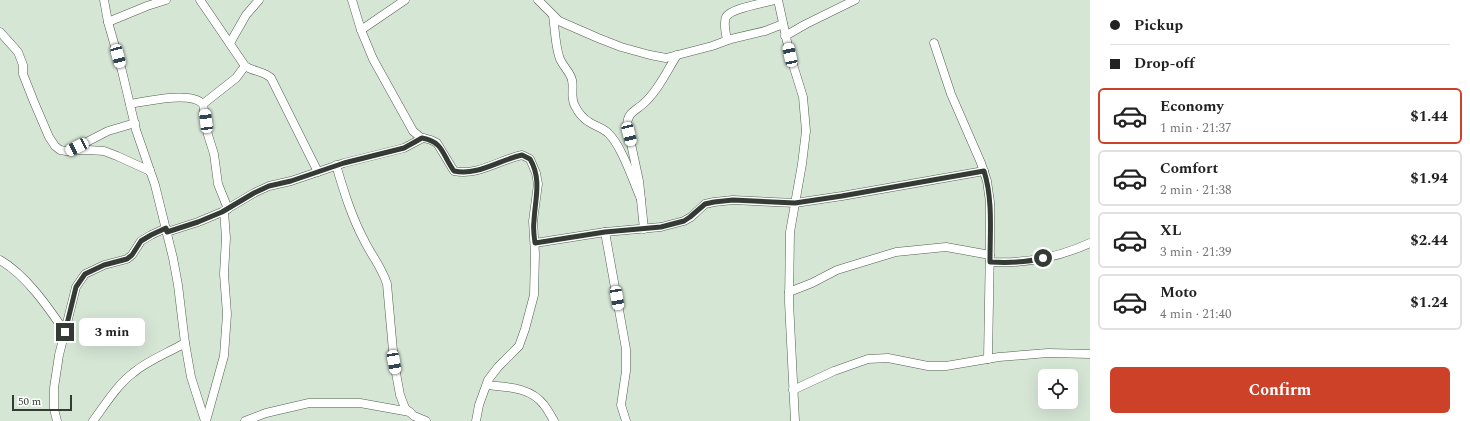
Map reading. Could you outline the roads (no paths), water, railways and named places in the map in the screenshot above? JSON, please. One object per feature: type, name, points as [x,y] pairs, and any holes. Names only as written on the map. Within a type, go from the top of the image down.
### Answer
[{"type":"street","points":[[104,0],[108,22],[135,123],[174,258],[191,377],[206,421]]},
{"type":"street","points":[[108,22],[166,0]]},
{"type":"street","points":[[200,0],[245,66],[252,71],[267,74],[271,78],[318,172]]},
{"type":"street","points":[[230,43],[246,15],[259,0]]},
{"type":"street","points":[[352,0],[361,30],[373,59],[413,131],[422,138],[437,143],[454,171],[462,173],[473,171],[522,155],[530,159],[536,173],[538,184],[534,221],[534,295],[519,346],[498,367],[488,380],[479,405],[476,421]]},
{"type":"street","points":[[361,30],[405,0]]},
{"type":"street","points":[[538,0],[559,21],[622,47],[666,58],[712,46],[727,40],[765,31],[783,24]]},
{"type":"street","points":[[727,40],[725,23],[729,14],[744,8],[775,0]]},
{"type":"street","points":[[778,0],[785,36],[803,97],[806,131],[802,164],[790,232],[789,292],[794,421]]},
{"type":"street","points":[[785,36],[855,0]]},
{"type":"street","points":[[553,16],[558,55],[573,82],[572,98],[574,104],[578,111],[589,122],[608,133],[623,157],[641,199]]},
{"type":"street","points":[[0,32],[18,52],[23,65],[23,74],[49,137],[55,146],[60,150],[104,151],[150,172]]},
{"type":"street","points":[[934,43],[951,94],[987,181],[990,202],[988,359]]},
{"type":"street","points":[[644,229],[639,181],[627,125],[627,118],[631,113],[644,104],[677,55]]},
{"type":"street","points":[[203,104],[236,78],[245,66]]},
{"type":"street","points":[[130,104],[182,98],[200,101],[203,104],[208,136],[214,154],[218,184],[226,210],[224,274],[227,314],[224,356],[206,421]]},
{"type":"street","points":[[70,151],[108,131],[135,123]]},
{"type":"street","points":[[57,421],[54,409],[54,388],[59,355],[76,287],[85,274],[104,265],[127,259],[132,255],[141,241],[151,235],[198,222],[226,210],[269,186],[404,148],[422,138]]},
{"type":"street","points":[[336,166],[354,218],[384,274],[387,284],[394,362],[400,395],[405,408],[426,421]]},
{"type":"street","points":[[535,243],[605,232],[661,227],[684,221],[705,204],[714,202],[733,200],[795,203],[984,171]]},
{"type":"street","points":[[605,232],[626,349],[626,370],[621,405],[626,421]]},
{"type":"street","points":[[789,292],[812,283],[837,270],[896,252],[946,247],[1008,263],[1031,261],[1067,253],[1090,244]]},
{"type":"street","points":[[0,260],[10,265],[20,274],[65,332]]},
{"type":"street","points":[[93,421],[121,384],[132,373],[150,361],[185,343]]},
{"type":"street","points":[[792,390],[834,371],[868,359],[888,358],[928,366],[940,366],[988,359],[1048,353],[1090,354]]},
{"type":"street","points":[[487,385],[514,388],[533,394],[544,404],[554,421]]},
{"type":"street","points":[[245,421],[309,403],[360,403],[410,412]]}]
